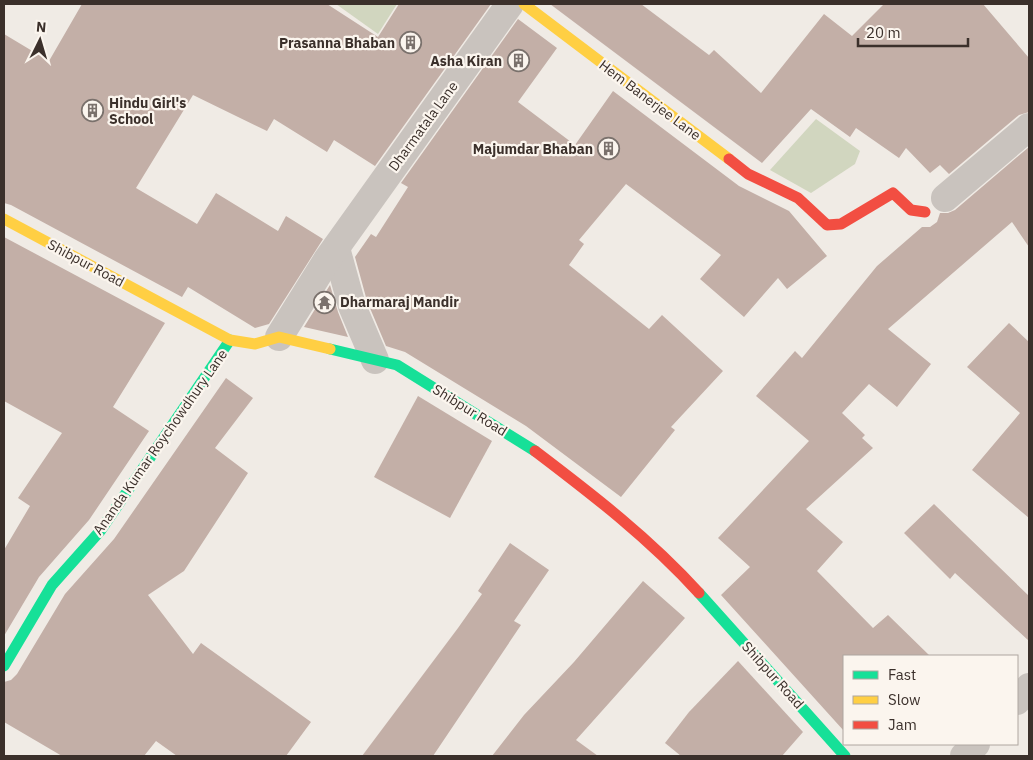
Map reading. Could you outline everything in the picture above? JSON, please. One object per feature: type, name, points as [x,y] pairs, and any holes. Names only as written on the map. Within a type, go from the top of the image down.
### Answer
[{"type":"street","name":"Dharmatala Lane","points":[[279,337],[336,248],[510,4]]},
{"type":"street","name":"Hem Banerjee Lane","points":[[524,4],[748,174],[798,198],[827,225],[842,224],[893,193],[911,210],[935,205]]},
{"type":"street","points":[[935,205],[1029,127]]},
{"type":"street","name":"Shibpur Road","points":[[4,219],[230,340],[255,344],[279,337],[397,365],[518,439],[610,508],[679,571],[845,756]]},
{"type":"street","points":[[336,248],[352,306],[375,360]]},
{"type":"street","name":"Ananda Kumar Roychowdhury Lane","points":[[4,666],[52,585],[101,530],[230,340]]},
{"type":"street","points":[[1018,700],[1029,687]]},
{"type":"street","points":[[964,756],[975,745]]},
{"type":"green space","points":[[336,4],[397,4],[378,34]]},
{"type":"green space","points":[[816,119],[860,151],[855,164],[811,193],[770,170]]},
{"type":"building","points":[[82,4],[327,4],[378,37],[399,4],[491,4],[375,166],[334,140],[327,152],[274,119],[267,131],[193,95],[136,188],[197,224],[216,193],[278,231],[286,216],[323,239],[269,324],[255,328],[188,287],[182,297],[11,205],[4,203],[4,34],[49,61]]},
{"type":"building","points":[[550,4],[641,4],[709,55],[714,50],[761,93],[824,14],[852,36],[884,4],[983,4],[1029,58],[1029,112],[1019,115],[949,174],[940,165],[930,173],[906,148],[899,158],[856,128],[850,137],[811,109],[762,163]]},
{"type":"building","points":[[518,19],[557,48],[518,102],[575,145],[613,91],[739,186],[789,211],[827,256],[787,289],[778,278],[744,317],[700,279],[721,255],[626,184],[579,240],[584,244],[569,265],[649,329],[662,315],[723,371],[671,427],[675,430],[621,497],[526,426],[405,352],[386,346],[367,301],[355,257],[371,234],[376,237],[408,187],[401,183]]},
{"type":"building","points":[[1029,147],[1029,247],[1012,222],[888,329],[931,364],[897,407],[869,384],[842,413],[865,435],[862,438],[873,448],[806,509],[843,542],[817,571],[873,628],[888,615],[929,655],[843,655],[843,730],[721,595],[750,567],[718,538],[809,441],[756,396],[795,351],[802,358],[877,266],[922,227],[930,227],[937,222],[940,213],[948,213],[955,210]]},
{"type":"building","points":[[4,237],[165,323],[113,407],[149,431],[89,520],[39,577],[4,636],[4,550],[30,506],[18,498],[62,433],[4,401]]},
{"type":"building","points":[[330,285],[338,312],[348,337],[304,327]]},
{"type":"building","points":[[1009,323],[1029,342],[1029,518],[972,470],[1020,413],[967,367]]},
{"type":"building","points":[[226,378],[253,398],[215,448],[248,473],[184,571],[148,595],[193,654],[201,643],[311,722],[286,756],[177,756],[156,741],[144,756],[62,756],[4,722],[4,682],[11,680],[17,674],[65,594],[114,539]]},
{"type":"building","points":[[418,396],[492,441],[450,518],[374,477]]},
{"type":"building","points":[[934,504],[1029,596],[1029,641],[955,573],[950,579],[904,533]]},
{"type":"building","points":[[510,543],[549,570],[514,621],[521,625],[433,756],[362,756],[482,594],[478,591]]},
{"type":"building","points":[[643,581],[685,618],[576,740],[598,756],[492,756],[524,715],[574,662]]},
{"type":"building","points":[[738,661],[803,732],[782,756],[681,756],[665,743],[689,712]]},
{"type":"traffic: fast","points":[[4,666],[52,585],[101,530],[230,340]]},
{"type":"traffic: fast","points":[[330,349],[397,365],[535,451]]},
{"type":"traffic: fast","points":[[699,593],[845,756]]},
{"type":"traffic: slow","points":[[524,4],[729,159]]},
{"type":"traffic: slow","points":[[4,219],[230,340],[255,344],[279,337],[330,349]]},
{"type":"traffic: jam","points":[[729,159],[748,174],[798,198],[827,225],[841,224],[893,193],[911,210],[925,212]]},
{"type":"traffic: jam","points":[[535,451],[641,536],[699,593]]},
{"type":"place","name":"Prasanna Bhaban","points":[[411,43]]},
{"type":"place","name":"Asha Kiran","points":[[518,61]]},
{"type":"place","name":"Hindu Girl's School","points":[[93,111]]},
{"type":"place","name":"Majumdar Bhaban","points":[[609,149]]},
{"type":"place","name":"Dharmaraj Mandir","points":[[324,302]]}]
